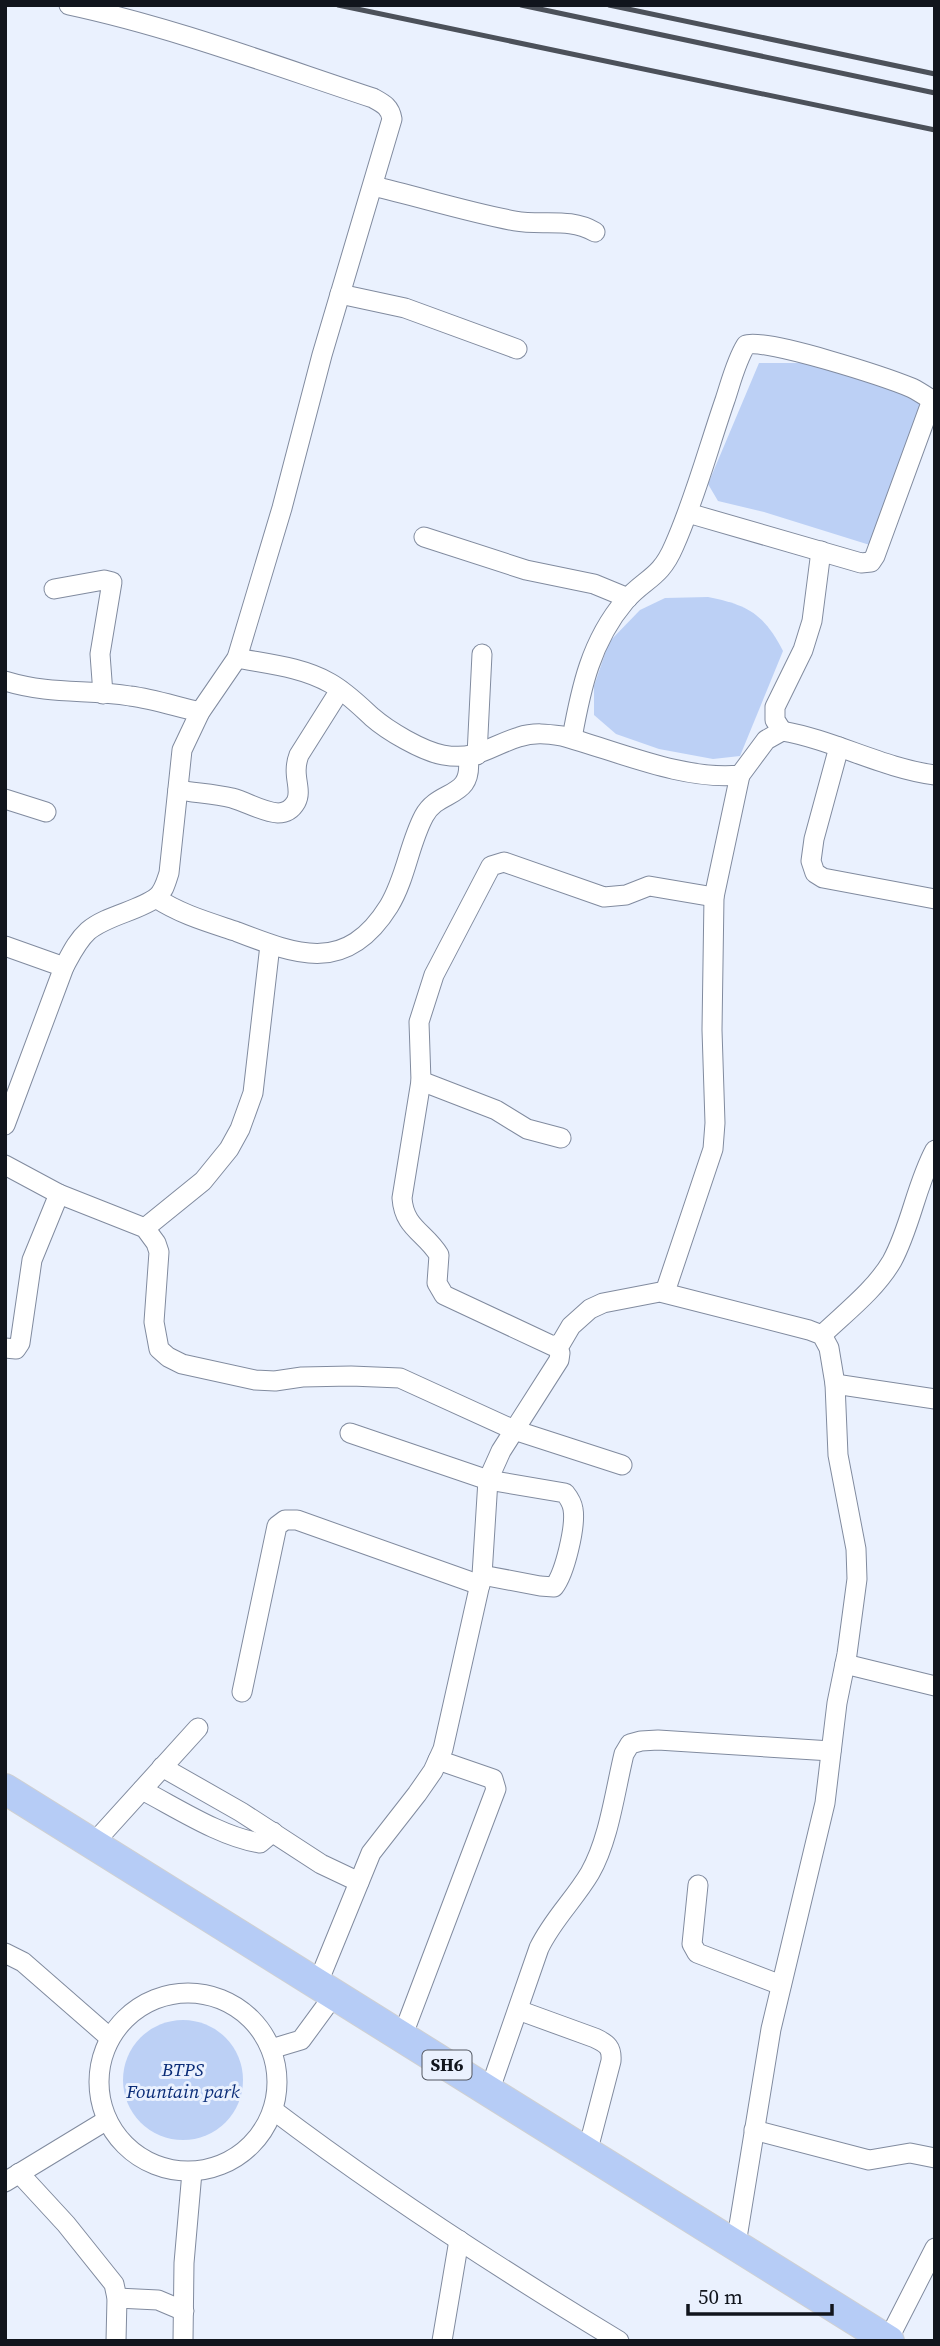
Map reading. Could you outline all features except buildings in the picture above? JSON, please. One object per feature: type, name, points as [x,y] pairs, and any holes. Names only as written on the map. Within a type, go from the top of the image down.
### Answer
[{"type":"main road","name":"SH6","points":[[5,1789],[889,2340]]},
{"type":"street","points":[[5,1125],[64,967],[75,946],[89,930],[101,922],[156,898],[164,889],[169,873],[182,750],[200,712],[237,658],[392,119],[391,111],[385,104],[202,42],[69,5]]},
{"type":"street","points":[[373,186],[516,221],[571,223],[585,226],[595,232]]},
{"type":"street","points":[[340,294],[405,307],[517,349]]},
{"type":"street","points":[[572,738],[579,699],[596,644],[628,598],[666,564],[688,513],[742,351],[750,343],[802,353],[913,388],[933,401],[871,562],[861,563],[688,513]]},
{"type":"street","points":[[424,537],[526,570],[594,584],[628,598]]},
{"type":"street","points":[[821,551],[812,621],[803,650],[775,708],[775,720],[782,731],[901,768],[935,775]]},
{"type":"street","points":[[54,589],[104,580],[112,582],[100,654],[103,694]]},
{"type":"street","points":[[156,898],[181,912],[293,952],[321,954],[346,947],[361,937],[380,918],[395,894],[426,813],[463,785],[468,778],[482,654]]},
{"type":"street","points":[[237,658],[309,673],[340,690],[375,719],[415,744],[442,755],[472,756],[530,734],[562,736],[691,773],[712,777],[740,775]]},
{"type":"street","points":[[5,681],[28,688],[133,696],[200,712]]},
{"type":"street","points":[[178,790],[233,798],[269,811],[286,812],[294,806],[298,798],[294,775],[299,755],[340,690]]},
{"type":"street","points":[[665,1292],[713,1149],[714,897],[740,775],[766,740],[782,731]]},
{"type":"street","points":[[839,747],[814,839],[811,862],[815,873],[823,878],[935,898]]},
{"type":"street","points":[[5,799],[46,812]]},
{"type":"street","points":[[714,897],[649,886],[615,898],[604,897],[565,886],[504,862],[491,866],[431,985],[419,1022],[421,1081],[402,1198],[410,1223],[439,1255],[439,1290],[455,1302],[553,1346],[557,1345],[579,1317],[590,1309],[603,1303],[665,1292],[822,1335],[829,1348],[835,1384],[838,1455],[856,1549],[857,1578],[837,1703],[825,1803],[771,2029],[736,2244]]},
{"type":"street","points":[[145,1228],[203,1181],[229,1149],[240,1129],[253,1093],[270,944]]},
{"type":"street","points":[[5,946],[64,967]]},
{"type":"street","points":[[421,1081],[496,1110],[527,1129],[561,1138]]},
{"type":"street","points":[[822,1335],[868,1292],[891,1262],[922,1176],[935,1150]]},
{"type":"street","points":[[5,1165],[59,1194],[145,1228],[159,1252],[154,1322],[159,1349],[182,1364],[255,1380],[351,1376],[400,1378],[514,1430],[622,1465]]},
{"type":"street","points":[[5,1348],[16,1349],[20,1343],[32,1260],[59,1194]]},
{"type":"street","points":[[271,2049],[301,2040],[326,1990],[359,1882],[371,1853],[417,1794],[443,1749],[481,1580],[488,1480],[501,1451],[559,1360],[557,1345]]},
{"type":"street","points":[[835,1384],[935,1399]]},
{"type":"street","points":[[242,1692],[277,1526],[285,1520],[297,1520],[481,1580],[554,1587],[561,1578],[574,1511],[565,1493],[488,1480],[350,1433]]},
{"type":"street","points":[[845,1664],[935,1686]]},
{"type":"street","points":[[92,1845],[198,1728]]},
{"type":"street","points":[[489,2092],[539,1948],[550,1926],[590,1873],[599,1853],[624,1754],[630,1744],[658,1740],[831,1751]]},
{"type":"street","points":[[402,2036],[496,1789],[492,1779],[438,1760]]},
{"type":"street","points":[[162,1767],[273,1832],[321,1864],[359,1882]]},
{"type":"street","points":[[142,1790],[249,1841],[260,1843],[273,1832]]},
{"type":"street","points":[[698,1885],[692,1944],[697,1953],[781,1985]]},
{"type":"street","points":[[5,1953],[23,1962],[110,2038]]},
{"type":"street","points":[[180,1992],[208,1994],[235,2005],[256,2024],[271,2049],[277,2079],[273,2110],[261,2134],[242,2154],[218,2166],[192,2172],[166,2169],[142,2159],[121,2142],[107,2120],[99,2093],[100,2064],[110,2038],[128,2015],[152,1999],[180,1992]]},
{"type":"street","points":[[518,2010],[596,2038],[607,2043],[612,2051],[587,2153]]},
{"type":"street","points":[[273,2110],[347,2166],[619,2341]]},
{"type":"street","points":[[107,2120],[12,2178],[106,2271],[114,2284],[117,2298],[116,2341]]},
{"type":"street","points":[[754,2130],[869,2160],[910,2153],[935,2158]]},
{"type":"street","points":[[183,2341],[184,2263],[192,2172]]},
{"type":"street","points":[[442,2341],[459,2240]]},
{"type":"street","points":[[889,2340],[935,2248]]},
{"type":"street","points":[[117,2298],[158,2300],[184,2311]]},
{"type":"green space","points":[[759,363],[812,363],[910,389],[930,410],[873,546],[764,512],[718,501],[708,484]]},
{"type":"green space","points":[[708,597],[734,604],[753,613],[769,628],[783,651],[740,756],[713,759],[659,749],[616,734],[594,715],[594,686],[609,642],[640,610],[665,598]]},
{"type":"green space","name":"BTPS Fountain park","points":[[183,2020],[206,2025],[225,2038],[238,2057],[243,2080],[238,2103],[225,2122],[206,2135],[183,2140],[160,2135],[141,2122],[128,2103],[123,2080],[128,2057],[141,2038],[160,2025]]},
{"type":"railway","points":[[338,5],[935,130]]},
{"type":"railway","points":[[521,5],[935,93]]},
{"type":"railway","points":[[609,5],[935,74]]}]
